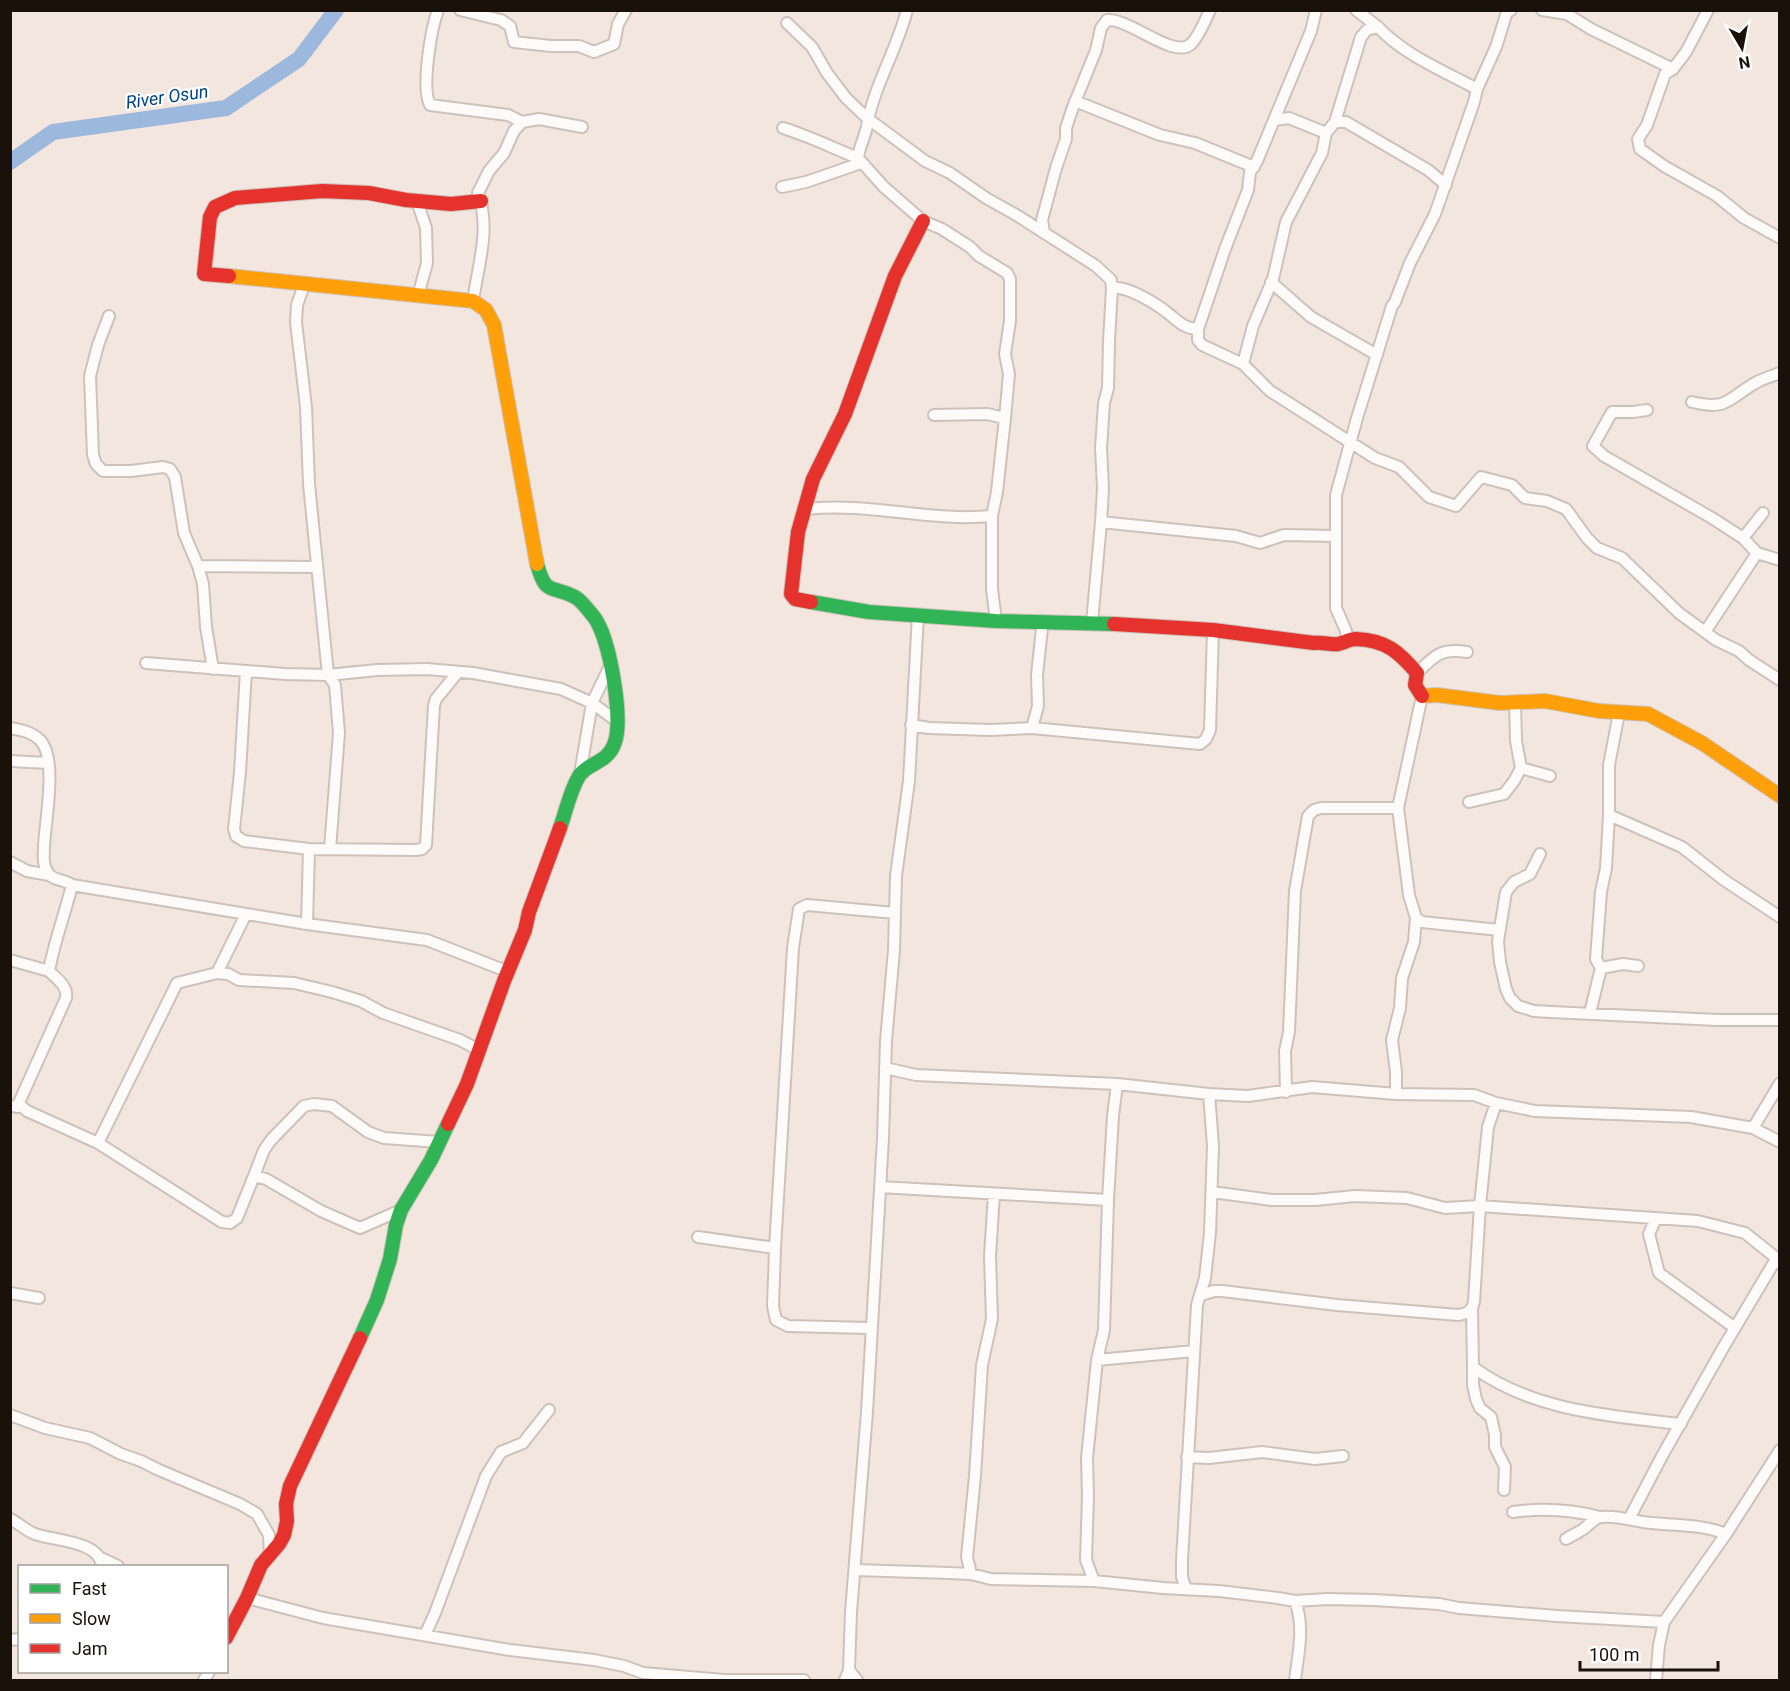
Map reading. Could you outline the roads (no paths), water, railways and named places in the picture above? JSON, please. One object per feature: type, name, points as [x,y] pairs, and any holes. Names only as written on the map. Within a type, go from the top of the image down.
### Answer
[{"type":"street","points":[[438,10],[429,46],[427,100],[430,105],[507,115],[522,122],[539,119],[582,127]]},
{"type":"street","points":[[460,10],[501,20],[510,26],[514,42],[579,46],[594,52],[614,44],[618,24],[626,10]]},
{"type":"street","points":[[860,160],[867,117],[904,24],[907,10]]},
{"type":"street","points":[[1044,233],[1042,220],[1066,139],[1066,128],[1096,50],[1101,28],[1109,15],[1156,40],[1185,48],[1194,41],[1210,10]]},
{"type":"street","points":[[1316,10],[1311,31],[1250,172],[1245,198],[1198,329],[1198,340],[1202,345],[1243,364],[1270,391],[1349,442],[1375,458],[1399,467],[1430,497],[1456,506],[1480,477],[1512,485],[1525,498],[1546,501],[1566,509],[1597,548],[1622,558],[1679,613],[1716,640],[1739,651],[1779,680]]},
{"type":"street","points":[[1356,10],[1387,37],[1477,89]]},
{"type":"street","points":[[1542,10],[1567,14],[1591,29],[1673,69]]},
{"type":"street","points":[[1708,10],[1686,52],[1673,69],[1665,74],[1647,125],[1638,139],[1640,149],[1664,166],[1717,196],[1744,218],[1779,238]]},
{"type":"street","points":[[1347,640],[1346,631],[1336,608],[1336,495],[1349,442],[1392,306],[1410,263],[1435,214],[1477,89],[1496,47],[1507,12],[1511,11]]},
{"type":"street","points":[[787,23],[812,46],[827,73],[840,90],[867,117],[925,161],[950,173],[1096,266],[1111,280],[1113,288],[1108,388],[1104,403],[1101,448],[1103,488],[1092,623]]},
{"type":"street","points":[[1243,364],[1253,326],[1271,282],[1286,222],[1322,153],[1326,133],[1335,122],[1361,37],[1367,30],[1378,27]]},
{"type":"street","points":[[1075,102],[1160,135],[1195,143],[1254,167]]},
{"type":"street","points":[[1274,120],[1290,118],[1326,133]]},
{"type":"street","points":[[473,301],[485,233],[483,209],[478,193],[489,171],[504,153],[514,131],[522,122]]},
{"type":"street","points":[[1335,122],[1347,122],[1428,170],[1446,185]]},
{"type":"street","points":[[783,128],[808,135],[860,160],[896,198],[923,221],[970,247],[979,256],[1007,273],[1010,279],[1010,321],[1005,354],[1009,374],[997,492],[992,516],[992,590],[996,621]]},
{"type":"street","points":[[782,187],[806,182],[860,160]]},
{"type":"street","points":[[481,201],[451,204],[369,193],[322,191],[235,198],[215,207],[210,218],[204,274],[473,301],[488,309],[494,325],[534,551],[542,581],[553,590],[577,598],[596,620],[607,645],[618,722],[615,742],[608,756],[580,774]]},
{"type":"street","points":[[417,201],[426,228],[427,263],[418,296]]},
{"type":"street","points":[[923,221],[904,256],[882,309],[845,414],[813,479],[798,532],[791,594],[795,599],[869,612],[996,621],[1092,623],[1214,630],[1314,643],[1337,644],[1357,639],[1388,646],[1401,654],[1417,672]]},
{"type":"street","points":[[1271,282],[1311,316],[1377,355]]},
{"type":"street","points":[[304,285],[297,305],[296,322],[306,407],[309,484],[328,675],[335,685],[339,733],[330,849]]},
{"type":"street","points":[[1113,288],[1126,289],[1167,312],[1179,324],[1198,329]]},
{"type":"street","points":[[109,316],[90,376],[93,455],[96,464],[103,471],[131,471],[163,467],[170,469],[175,477],[184,533],[198,566],[206,603],[206,627],[213,669]]},
{"type":"street","points":[[1692,402],[1718,406],[1728,403],[1760,380],[1779,373]]},
{"type":"street","points":[[1647,410],[1612,412],[1593,446],[1604,456],[1743,538],[1757,553],[1779,560]]},
{"type":"street","points":[[934,415],[987,414],[1005,418]]},
{"type":"street","points":[[806,509],[826,506],[924,515],[978,518],[992,516]]},
{"type":"street","points":[[1743,538],[1763,513]]},
{"type":"street","points":[[1101,522],[1236,536],[1260,543],[1284,535],[1336,536]]},
{"type":"street","points":[[1705,632],[1757,553]]},
{"type":"street","points":[[198,566],[317,567]]},
{"type":"street","points":[[857,1680],[847,1675],[867,1412],[898,847],[906,811],[909,781],[918,615]]},
{"type":"street","points":[[1032,728],[1038,706],[1037,675],[1042,628],[1040,623]]},
{"type":"street","points":[[911,726],[990,730],[1032,728],[1189,744],[1204,742],[1210,730],[1214,630]]},
{"type":"street","points":[[1396,1094],[1392,1040],[1400,1008],[1402,978],[1414,942],[1416,918],[1409,895],[1398,808],[1422,696],[1415,685],[1417,672],[1431,659],[1449,650],[1467,652]]},
{"type":"street","points":[[146,663],[328,675],[377,669],[427,669],[458,672],[561,689],[592,703],[618,722]]},
{"type":"street","points":[[228,1631],[248,1598],[261,1564],[279,1545],[286,1529],[286,1504],[290,1486],[377,1300],[390,1259],[401,1210],[440,1142],[467,1084],[580,774],[592,703],[610,665]]},
{"type":"street","points":[[246,671],[234,829],[236,836],[244,841],[309,849],[416,850],[426,845],[434,705],[436,699],[458,672]]},
{"type":"street","points":[[1422,696],[1437,695],[1500,703],[1545,701],[1654,715],[1702,743],[1779,796]]},
{"type":"street","points":[[1469,802],[1504,794],[1514,782],[1521,768],[1516,741],[1515,702]]},
{"type":"street","points":[[1590,1013],[1601,968],[1596,959],[1601,892],[1606,868],[1609,765],[1619,712]]},
{"type":"street","points":[[10,728],[34,735],[43,742],[50,784],[43,864],[49,875]]},
{"type":"street","points":[[10,761],[48,763]]},
{"type":"street","points":[[1521,768],[1550,776]]},
{"type":"street","points":[[1286,1092],[1285,1051],[1289,1032],[1295,891],[1308,816],[1314,810],[1321,808],[1398,808]]},
{"type":"street","points":[[1609,815],[1682,847],[1724,880],[1779,917]]},
{"type":"street","points":[[307,924],[309,849]]},
{"type":"street","points":[[1540,854],[1530,874],[1514,882],[1506,892],[1499,930],[1500,962],[1506,988],[1510,998],[1518,1006],[1534,1011],[1717,1020],[1779,1020]]},
{"type":"street","points":[[10,862],[27,871],[49,875],[72,885],[307,924],[427,940],[509,972]]},
{"type":"street","points":[[49,971],[50,957],[72,885]]},
{"type":"street","points":[[870,1328],[788,1326],[776,1320],[773,1306],[792,948],[799,909],[807,905],[895,913]]},
{"type":"street","points":[[217,973],[246,914]]},
{"type":"street","points":[[1416,918],[1422,922],[1499,930]]},
{"type":"street","points":[[10,960],[49,971],[67,991],[66,998],[14,1106]]},
{"type":"street","points":[[1601,968],[1623,963],[1638,966]]},
{"type":"street","points":[[98,1143],[177,983],[217,973],[228,974],[239,980],[294,983],[332,992],[460,1040],[479,1050]]},
{"type":"street","points":[[885,1068],[916,1075],[1117,1084],[1248,1096],[1312,1087],[1396,1094],[1474,1095],[1496,1103],[1535,1111],[1691,1117],[1753,1128],[1779,1142]]},
{"type":"street","points":[[1753,1128],[1779,1083]]},
{"type":"street","points":[[1094,1581],[1088,1569],[1085,1548],[1088,1496],[1087,1458],[1097,1360],[1104,1330],[1108,1200],[1117,1084]]},
{"type":"street","points":[[1186,1589],[1182,1577],[1182,1560],[1187,1457],[1197,1305],[1208,1256],[1212,1192],[1213,1146],[1209,1094]]},
{"type":"street","points":[[1496,1103],[1488,1127],[1480,1206],[1472,1309],[1473,1385],[1480,1408],[1491,1417],[1495,1447],[1505,1467],[1504,1490]]},
{"type":"street","points":[[14,1106],[20,1105],[27,1111],[98,1143],[222,1222],[230,1223],[237,1218],[264,1150],[304,1106],[314,1104],[332,1106],[368,1132],[384,1138],[440,1142]]},
{"type":"street","points":[[254,1176],[266,1179],[321,1211],[360,1228],[401,1210]]},
{"type":"street","points":[[880,1187],[1108,1200]]},
{"type":"street","points":[[1212,1192],[1272,1200],[1315,1200],[1355,1196],[1407,1197],[1445,1208],[1480,1206],[1698,1221],[1744,1233],[1779,1261],[1773,1264],[1735,1328],[1629,1519]]},
{"type":"street","points":[[970,1574],[967,1557],[982,1365],[992,1319],[990,1256],[994,1194]]},
{"type":"street","points":[[1656,1218],[1649,1234],[1659,1273],[1735,1328]]},
{"type":"street","points":[[698,1237],[775,1248]]},
{"type":"street","points":[[1201,1295],[1222,1291],[1337,1305],[1458,1315],[1472,1309]]},
{"type":"street","points":[[10,1293],[39,1298]]},
{"type":"street","points":[[1097,1360],[1194,1351]]},
{"type":"street","points":[[1473,1367],[1487,1377],[1539,1399],[1593,1414],[1681,1424]]},
{"type":"street","points":[[425,1635],[486,1476],[501,1452],[523,1443],[549,1410]]},
{"type":"street","points":[[10,1415],[45,1428],[90,1438],[121,1454],[240,1504],[257,1514],[269,1535],[270,1554]]},
{"type":"street","points":[[1656,1680],[1659,1645],[1664,1622],[1726,1534],[1779,1450]]},
{"type":"street","points":[[1187,1457],[1209,1458],[1262,1452],[1315,1459],[1343,1456]]},
{"type":"street","points":[[1513,1512],[1532,1509],[1575,1510],[1600,1517],[1694,1526],[1726,1534]]},
{"type":"street","points":[[1566,1539],[1600,1517]]},
{"type":"street","points":[[10,1520],[34,1534],[73,1543],[95,1551],[102,1562]]},
{"type":"street","points":[[855,1570],[970,1574],[991,1579],[1094,1581],[1258,1595],[1295,1601],[1328,1599],[1393,1602],[1557,1616],[1664,1622]]},
{"type":"street","points":[[248,1598],[322,1618],[510,1650],[594,1660],[624,1666],[642,1676],[724,1680],[804,1680]]},
{"type":"street","points":[[1295,1601],[1300,1620],[1295,1680]]},
{"type":"waterway","name":"River Osun","points":[[10,162],[53,132],[226,108],[299,59],[336,10]]}]
